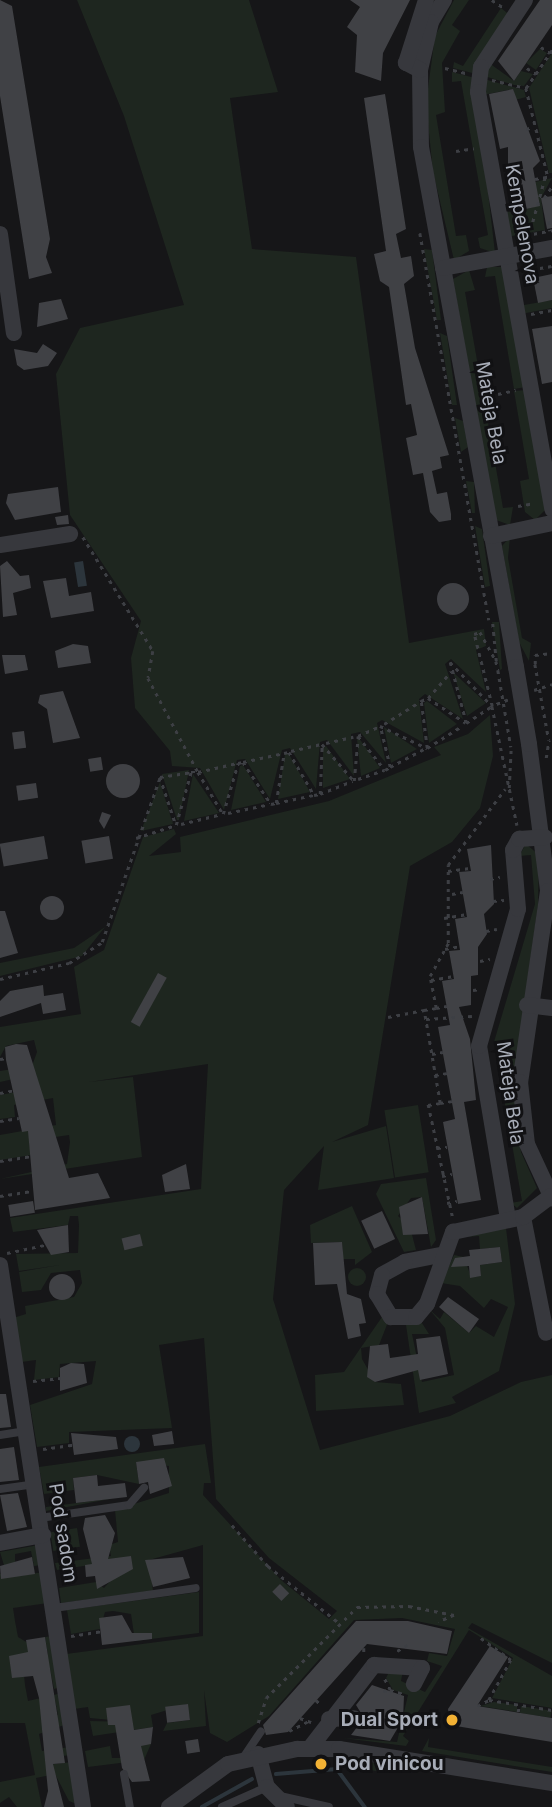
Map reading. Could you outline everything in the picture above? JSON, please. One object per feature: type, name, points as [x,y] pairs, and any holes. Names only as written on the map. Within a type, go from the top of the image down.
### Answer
[{"type":"street","points":[[420,70],[406,63],[426,0]]},
{"type":"street","name":"Mateja Bela","points":[[440,1255],[405,1262],[382,1276],[377,1294],[391,1317],[416,1317],[427,1304],[440,1255],[461,1227],[515,1218],[551,1197],[523,1127],[520,1053],[547,907],[545,837],[421,147],[420,70],[431,22],[443,0]]},
{"type":"street","points":[[479,77],[526,0]]},
{"type":"street","name":"Kempelenova","points":[[479,77],[487,146],[503,240],[513,255],[509,274],[551,505]]},
{"type":"street","points":[[0,234],[14,333]]},
{"type":"street","points":[[443,268],[552,248]]},
{"type":"street","points":[[491,536],[552,523]]},
{"type":"street","points":[[0,545],[69,534]]},
{"type":"street","points":[[519,839],[545,837]]},
{"type":"street","name":"Mateja Bela","points":[[515,1218],[479,1046],[519,909],[513,850],[519,839]]},
{"type":"street","points":[[527,1005],[552,1008]]},
{"type":"street","points":[[515,1218],[546,1333]]},
{"type":"street","name":"Pod sadom","points":[[0,1265],[4,1312],[19,1383],[83,1807]]},
{"type":"street","points":[[0,1543],[43,1535]]},
{"type":"street","points":[[310,1748],[329,1719],[374,1665],[422,1668],[410,1690]]},
{"type":"street","points":[[329,1719],[354,1718]]},
{"type":"street","points":[[169,1807],[205,1777],[251,1751],[310,1748],[552,1783]]},
{"type":"street","points":[[251,1751],[278,1796]]},
{"type":"lane","points":[[0,1435],[26,1431]]},
{"type":"lane","points":[[0,1489],[35,1484]]},
{"type":"lane","points":[[40,1518],[129,1504],[144,1488]]},
{"type":"lane","points":[[54,1608],[197,1588]]},
{"type":"lane","points":[[251,1751],[261,1731]]},
{"type":"lane","points":[[124,1774],[130,1807]]},
{"type":"lane","points":[[222,1807],[278,1796],[328,1807]]},
{"type":"path","points":[[492,0],[502,7]]},
{"type":"path","points":[[513,255],[529,235],[548,177],[526,88],[551,52],[541,47]]},
{"type":"path","points":[[445,68],[526,88]]},
{"type":"path","points":[[527,68],[536,74]]},
{"type":"path","points":[[521,102],[528,100]]},
{"type":"path","points":[[526,129],[534,127]]},
{"type":"path","points":[[456,151],[487,146]]},
{"type":"path","points":[[538,154],[544,153]]},
{"type":"path","points":[[535,179],[548,177]]},
{"type":"path","points":[[544,198],[552,186]]},
{"type":"path","points":[[503,240],[551,230],[549,221]]},
{"type":"path","points":[[420,233],[512,747],[507,788],[448,871],[452,894],[444,918],[445,949],[431,980],[436,1008]]},
{"type":"path","points":[[509,274],[550,266],[550,275]]},
{"type":"path","points":[[517,316],[552,310]]},
{"type":"path","points":[[498,394],[530,387]]},
{"type":"path","points":[[518,506],[551,505]]},
{"type":"path","points":[[69,534],[85,538],[153,650],[148,678],[223,814]]},
{"type":"path","points":[[489,620],[506,616]]},
{"type":"path","points":[[496,662],[480,632],[474,634],[492,706],[519,839]]},
{"type":"path","points":[[545,765],[548,740],[535,655],[552,653]]},
{"type":"path","points":[[464,725],[450,662],[492,706]]},
{"type":"path","points":[[160,777],[198,772],[356,736],[382,725],[428,698],[451,672]]},
{"type":"path","points":[[527,693],[552,684]]},
{"type":"path","points":[[136,838],[176,825],[320,794],[385,770],[425,749],[492,706],[515,697]]},
{"type":"path","points":[[428,698],[464,725]]},
{"type":"path","points":[[421,701],[425,749]]},
{"type":"path","points":[[382,725],[425,749]]},
{"type":"path","points":[[382,725],[390,767]]},
{"type":"path","points":[[356,736],[385,770]]},
{"type":"path","points":[[356,736],[356,780]]},
{"type":"path","points":[[324,743],[356,780]]},
{"type":"path","points":[[320,794],[324,743]]},
{"type":"path","points":[[289,752],[314,795]]},
{"type":"path","points":[[276,803],[284,753]]},
{"type":"path","points":[[243,762],[271,804]]},
{"type":"path","points":[[228,813],[238,763]]},
{"type":"path","points":[[181,824],[191,772]]},
{"type":"path","points":[[160,777],[176,825]]},
{"type":"path","points":[[0,979],[69,963],[102,942],[136,838],[160,777]]},
{"type":"path","points":[[448,871],[470,868]]},
{"type":"path","points":[[452,894],[463,892]]},
{"type":"path","points":[[444,918],[466,914]]},
{"type":"path","points":[[445,949],[460,946]]},
{"type":"path","points":[[431,980],[454,976]]},
{"type":"path","points":[[388,1017],[447,1006]]},
{"type":"path","points":[[424,1010],[440,1103]]},
{"type":"path","points":[[426,1019],[486,1016]]},
{"type":"path","points":[[432,1054],[443,1052]]},
{"type":"path","points":[[0,1059],[7,1058]]},
{"type":"path","points":[[435,1075],[447,1073]]},
{"type":"path","points":[[0,1093],[15,1090]]},
{"type":"path","points":[[452,1101],[428,1105],[449,1217],[461,1215]]},
{"type":"path","points":[[0,1121],[19,1118]]},
{"type":"path","points":[[436,1148],[447,1147]]},
{"type":"path","points":[[0,1161],[32,1156]]},
{"type":"path","points":[[442,1176],[452,1174]]},
{"type":"path","points":[[0,1196],[32,1191]]},
{"type":"path","points":[[447,1203],[457,1201]]},
{"type":"path","points":[[0,1254],[45,1245]]},
{"type":"path","points":[[19,1383],[61,1378]]},
{"type":"path","points":[[29,1451],[73,1445]]},
{"type":"path","points":[[232,1525],[268,1566],[338,1622]]},
{"type":"path","points":[[251,1751],[266,1698],[338,1622],[357,1607],[409,1606],[454,1615],[439,1622]]},
{"type":"path","points":[[71,1636],[103,1631]]},
{"type":"path","points":[[477,1706],[489,1700],[512,1660],[481,1638]]},
{"type":"path","points":[[384,1682],[384,1689]]},
{"type":"path","points":[[390,1690],[410,1690]]},
{"type":"path","points":[[489,1700],[552,1710]]},
{"type":"path","points":[[518,1712],[519,1705]]},
{"type":"path","points":[[289,1731],[309,1721]]},
{"type":"shaded area","points":[[77,0],[249,0],[278,92],[230,98],[252,249],[356,257],[409,643],[484,629],[486,646],[476,650],[486,692],[451,659],[445,664],[463,719],[425,694],[419,699],[424,743],[382,720],[377,723],[386,763],[360,732],[351,734],[354,776],[327,740],[320,742],[316,789],[290,748],[282,750],[270,799],[245,759],[237,760],[224,810],[200,768],[172,766],[170,751],[135,708],[131,658],[141,621],[70,515],[56,374],[80,328],[184,305],[124,116]]},
{"type":"shaded area","points":[[454,0],[469,0],[452,25],[460,31],[442,63],[445,112],[436,115],[456,236],[466,235],[469,251],[454,260],[433,172],[426,103],[435,36]]},
{"type":"shaded area","points":[[501,8],[511,16],[476,74],[453,68],[454,62],[463,66]]},
{"type":"shaded area","points":[[540,49],[547,53],[536,70],[526,63]]},
{"type":"shaded area","points":[[552,53],[552,173],[549,173],[529,88]]},
{"type":"shaded area","points":[[489,63],[514,81],[521,71],[533,74],[524,86],[514,85],[484,76]]},
{"type":"shaded area","points":[[452,72],[475,78],[495,253],[480,248],[478,238],[488,235],[461,81],[452,82]]},
{"type":"shaded area","points":[[484,79],[524,90],[526,97],[515,100],[513,89],[483,95]]},
{"type":"shaded area","points":[[552,178],[541,198],[545,230],[506,237],[502,213],[534,207],[535,182]]},
{"type":"shaded area","points":[[424,249],[432,250],[441,320],[437,320]]},
{"type":"shaded area","points":[[487,267],[502,267],[526,387],[514,389],[495,276],[485,277]]},
{"type":"shaded area","points":[[469,270],[475,290],[465,292],[503,508],[513,507],[510,525],[496,520],[453,279]]},
{"type":"shaded area","points":[[552,300],[552,308],[521,314],[524,305]]},
{"type":"shaded area","points":[[440,333],[447,336],[457,405],[452,405]]},
{"type":"shaded area","points":[[526,390],[547,508],[535,520],[525,512],[520,481],[529,479],[514,391]]},
{"type":"shaded area","points":[[455,418],[463,421],[468,447],[461,452]]},
{"type":"shaded area","points":[[466,481],[474,482],[475,513],[472,513]]},
{"type":"shaded area","points":[[475,526],[482,529],[490,586],[485,587]]},
{"type":"shaded area","points":[[510,537],[508,558],[522,638],[531,643],[529,661],[519,642],[502,546]]},
{"type":"shaded area","points":[[83,561],[87,586],[78,587],[74,562]]},
{"type":"shaded area","points":[[492,622],[499,622],[500,670]]},
{"type":"shaded area","points":[[453,672],[486,703],[467,716]]},
{"type":"shaded area","points":[[427,701],[457,724],[429,743],[424,703]]},
{"type":"shaded area","points":[[490,715],[493,756],[480,808],[452,842],[410,866],[368,1125],[332,1142],[386,1126],[394,1178],[318,1190],[324,1146],[284,1190],[273,1299],[320,1450],[450,1416],[521,1382],[552,1375],[552,1663],[472,1623],[468,1628],[552,1676],[552,1708],[492,1698],[513,1658],[469,1630],[403,1736],[409,1741],[406,1746],[343,1738],[397,1742],[408,1695],[393,1690],[386,1678],[390,1670],[403,1670],[401,1681],[425,1692],[442,1666],[427,1661],[429,1653],[447,1656],[455,1629],[402,1618],[354,1620],[269,1716],[227,1742],[210,1733],[204,1690],[206,1726],[163,1731],[167,1723],[190,1720],[187,1704],[151,1715],[153,1727],[93,1736],[90,1721],[132,1722],[90,1718],[88,1707],[74,1709],[66,1654],[203,1636],[203,1545],[149,1560],[153,1591],[61,1603],[59,1588],[96,1582],[104,1588],[113,1578],[110,1562],[57,1570],[55,1563],[111,1556],[109,1545],[118,1542],[115,1510],[169,1493],[169,1466],[136,1462],[139,1484],[97,1475],[73,1478],[74,1490],[44,1494],[39,1467],[205,1444],[211,1483],[204,1483],[203,1495],[281,1580],[329,1619],[337,1611],[269,1558],[216,1499],[204,1338],[159,1345],[172,1428],[69,1432],[69,1443],[37,1447],[30,1405],[92,1384],[96,1361],[60,1364],[59,1377],[34,1380],[36,1360],[21,1362],[13,1318],[26,1314],[25,1306],[74,1297],[82,1283],[80,1270],[51,1273],[41,1290],[22,1292],[19,1272],[60,1265],[19,1271],[16,1254],[78,1253],[79,1225],[78,1216],[70,1216],[68,1225],[13,1232],[10,1218],[201,1189],[208,1064],[89,1082],[133,1077],[142,1157],[0,1179],[67,1164],[70,1142],[69,1135],[29,1141],[31,1155],[0,1160],[0,1135],[56,1125],[53,1098],[14,1105],[15,1117],[0,1119],[0,1095],[39,1088],[36,1074],[0,1082],[0,1071],[32,1066],[37,1052],[34,1040],[6,1046],[0,1057],[0,1027],[81,1014],[74,967],[104,950],[143,837],[174,829],[176,834],[149,856],[181,852],[180,837],[329,801],[441,755],[434,747],[468,734]]},
{"type":"shaded area","points":[[384,727],[417,749],[391,763]]},
{"type":"shaded area","points":[[359,738],[380,768],[361,776],[357,739]]},
{"type":"shaded area","points":[[326,746],[350,779],[323,788],[323,747]]},
{"type":"shaded area","points":[[285,754],[289,754],[310,792],[278,799]]},
{"type":"shaded area","points":[[243,765],[266,802],[231,810],[240,766]]},
{"type":"shaded area","points":[[189,770],[179,820],[177,820],[162,774]]},
{"type":"shaded area","points":[[193,774],[219,813],[184,821]]},
{"type":"shaded area","points":[[160,782],[173,824],[141,831]]},
{"type":"shaded area","points":[[526,844],[539,855],[538,905],[513,1084],[521,1152],[537,1188],[517,1208],[511,1203],[522,1201],[494,1042],[535,904],[531,855],[519,856]]},
{"type":"shaded area","points":[[105,927],[82,956],[0,976],[0,963],[74,948]]},
{"type":"shaded area","points":[[418,1105],[429,1172],[395,1177],[384,1110]]},
{"type":"shaded area","points":[[426,1178],[436,1240],[431,1247],[422,1197],[411,1198],[398,1216],[410,1227],[416,1250],[404,1252],[376,1194],[381,1184]]},
{"type":"shaded area","points":[[352,1206],[372,1252],[355,1265],[355,1259],[343,1259],[342,1242],[311,1243],[310,1225]]},
{"type":"shaded area","points":[[506,1228],[515,1304],[499,1371],[452,1397],[456,1403],[419,1413],[406,1325],[420,1320],[429,1334],[412,1334],[422,1382],[454,1375],[445,1328],[429,1309],[440,1319],[444,1312],[469,1333],[476,1326],[494,1337],[508,1307],[491,1299],[484,1308],[460,1286],[441,1283],[454,1255],[464,1257],[471,1277],[481,1276],[480,1265],[502,1262],[500,1247],[480,1249],[479,1236],[465,1237]]},
{"type":"shaded area","points":[[353,1268],[361,1268],[366,1277],[364,1284],[353,1286],[348,1281],[348,1273]]},
{"type":"shaded area","points":[[382,1317],[388,1322],[379,1345],[361,1348],[362,1359],[375,1382],[401,1384],[404,1405],[316,1411],[315,1375],[344,1372]]},
{"type":"shaded area","points":[[129,1436],[135,1436],[140,1444],[138,1450],[129,1452],[124,1447],[124,1441]]},
{"type":"shaded area","points":[[115,1498],[46,1511],[46,1507]]},
{"type":"shaded area","points":[[77,1528],[80,1547],[53,1551],[50,1532]]},
{"type":"shaded area","points":[[39,1545],[42,1565],[34,1566],[31,1551],[15,1554],[15,1560],[18,1576],[43,1572],[48,1603],[13,1608],[15,1621],[18,1637],[48,1655],[45,1637],[53,1636],[61,1687],[54,1689],[50,1669],[32,1671],[23,1665],[25,1685],[28,1701],[62,1693],[67,1724],[39,1734],[42,1751],[70,1747],[71,1755],[46,1758],[47,1765],[72,1762],[79,1805],[69,1801],[55,1774],[36,1778],[42,1807],[17,1807],[9,1797],[0,1803],[0,1782],[35,1775],[25,1723],[0,1723],[0,1574],[6,1572],[0,1552]],"holes":[[[55,1700],[58,1715],[43,1718],[40,1702]]]},
{"type":"shaded area","points":[[199,1592],[199,1633],[135,1641],[131,1614],[113,1611],[105,1612],[100,1629],[71,1634],[67,1610]]},
{"type":"shaded area","points":[[494,1702],[517,1705],[517,1712],[480,1706]]},
{"type":"shaded area","points":[[521,1706],[552,1711],[551,1718],[520,1713]]},
{"type":"shaded area","points":[[140,1738],[151,1744],[144,1760],[88,1767],[85,1751],[110,1746],[112,1758],[121,1758]]},
{"type":"shaded area","points":[[429,1738],[428,1747],[552,1767],[552,1772],[422,1751]]},
{"type":"shaded area","points":[[348,1759],[380,1764],[381,1772],[355,1767]]},
{"type":"building","points":[[0,0],[12,6],[50,239],[46,257],[52,273],[29,279],[0,96]]},
{"type":"building","points":[[350,0],[410,0],[383,53],[381,81],[355,72],[357,35],[347,27],[360,7]]},
{"type":"building","points":[[540,0],[552,0],[552,25],[514,81],[498,61]]},
{"type":"building","points":[[513,89],[540,161],[533,168],[540,206],[521,210],[518,196],[508,197],[508,147],[500,149],[489,94]]},
{"type":"building","points":[[385,94],[406,229],[396,234],[401,258],[411,256],[414,276],[404,284],[415,348],[449,455],[440,457],[442,468],[432,471],[437,494],[447,492],[451,514],[451,520],[439,522],[430,512],[423,473],[413,475],[406,438],[417,435],[411,404],[406,405],[389,287],[380,281],[374,254],[386,251],[364,98]]},
{"type":"building","points":[[552,196],[552,228],[547,229],[541,198]]},
{"type":"building","points":[[552,274],[552,300],[538,303],[533,278]]},
{"type":"building","points":[[61,299],[68,319],[37,327],[39,303]]},
{"type":"building","points":[[552,326],[552,382],[542,384],[532,329]]},
{"type":"building","points":[[43,344],[57,353],[48,366],[24,370],[17,365],[14,349],[37,353]]},
{"type":"building","points":[[58,487],[61,512],[15,520],[6,503],[8,494]]},
{"type":"building","points":[[68,515],[69,524],[57,525],[55,517]]},
{"type":"building","points":[[7,561],[20,576],[29,575],[31,588],[13,593],[17,615],[3,617],[0,566]]},
{"type":"building","points":[[66,578],[69,596],[91,592],[94,611],[51,618],[43,581]]},
{"type":"building","points":[[453,583],[465,587],[469,599],[465,611],[453,615],[441,611],[437,599],[441,587]]},
{"type":"building","points":[[73,644],[88,646],[91,663],[58,668],[55,651]]},
{"type":"building","points":[[2,655],[25,655],[28,670],[5,674]]},
{"type":"building","points":[[63,691],[80,738],[53,743],[47,709],[38,703],[40,695]]},
{"type":"building","points":[[24,731],[26,748],[14,749],[12,732]]},
{"type":"building","points":[[101,757],[103,770],[90,772],[88,759]]},
{"type":"building","points":[[123,764],[135,769],[140,781],[135,793],[123,798],[111,793],[106,781],[111,769]]},
{"type":"building","points":[[36,783],[38,798],[18,801],[16,786]]},
{"type":"building","points":[[102,812],[111,815],[104,829],[99,821]]},
{"type":"building","points":[[44,836],[48,859],[4,866],[0,844]]},
{"type":"building","points":[[109,836],[113,859],[85,864],[81,841]]},
{"type":"building","points":[[491,845],[494,904],[484,914],[487,934],[478,947],[478,975],[471,976],[471,1005],[459,1007],[470,1039],[476,1100],[464,1102],[481,1200],[458,1204],[443,1122],[455,1119],[438,1027],[450,1025],[442,981],[454,979],[449,951],[460,950],[455,919],[467,917],[459,872],[471,871],[467,849]]},
{"type":"building","points":[[52,896],[61,899],[64,908],[61,917],[52,920],[43,917],[40,908],[43,899]]},
{"type":"building","points":[[0,911],[5,911],[18,953],[0,958]]},
{"type":"building","points":[[158,973],[167,978],[140,1027],[131,1022]]},
{"type":"building","points":[[43,985],[44,996],[63,993],[66,1010],[43,1014],[41,1003],[0,1017],[0,1001],[10,991]]},
{"type":"building","points":[[27,1045],[69,1178],[98,1173],[110,1198],[35,1210],[28,1131],[22,1132],[6,1060],[5,1047]]},
{"type":"building","points":[[186,1164],[190,1189],[165,1192],[162,1175]]},
{"type":"building","points":[[422,1197],[428,1234],[403,1235],[399,1207]]},
{"type":"building","points":[[33,1201],[35,1213],[10,1217],[8,1205]]},
{"type":"building","points":[[382,1211],[395,1239],[374,1249],[361,1221]]},
{"type":"building","points":[[68,1225],[69,1252],[51,1255],[37,1230]]},
{"type":"building","points":[[140,1234],[143,1246],[124,1250],[122,1239]]},
{"type":"building","points":[[342,1242],[347,1294],[361,1299],[366,1323],[359,1324],[361,1336],[348,1339],[337,1284],[315,1285],[313,1243]]},
{"type":"building","points":[[500,1247],[502,1262],[480,1265],[481,1276],[470,1278],[469,1266],[451,1267],[455,1258],[470,1256],[469,1250]]},
{"type":"building","points":[[62,1274],[71,1278],[75,1287],[71,1296],[62,1300],[53,1296],[49,1287],[53,1278]]},
{"type":"building","points":[[448,1297],[479,1319],[469,1333],[439,1307]]},
{"type":"building","points":[[440,1336],[448,1374],[420,1380],[418,1370],[375,1382],[367,1377],[370,1346],[388,1344],[390,1358],[418,1354],[416,1339]]},
{"type":"building","points":[[71,1363],[84,1364],[87,1383],[60,1391],[60,1368]]},
{"type":"building","points":[[0,1394],[6,1394],[11,1427],[0,1428]]},
{"type":"building","points":[[172,1431],[174,1444],[154,1446],[152,1435]]},
{"type":"building","points":[[71,1433],[116,1437],[118,1449],[74,1455]]},
{"type":"building","points":[[14,1447],[19,1480],[0,1482],[0,1449]]},
{"type":"building","points":[[164,1458],[172,1486],[150,1494],[148,1482],[139,1484],[136,1462]]},
{"type":"building","points":[[97,1475],[98,1486],[125,1483],[127,1497],[76,1503],[73,1478]]},
{"type":"building","points":[[18,1493],[27,1527],[7,1531],[0,1495]]},
{"type":"building","points":[[105,1515],[115,1533],[108,1559],[131,1556],[133,1569],[97,1589],[95,1576],[86,1577],[85,1565],[92,1564],[83,1529],[85,1518]]},
{"type":"building","points":[[32,1557],[35,1574],[1,1579],[0,1566]]},
{"type":"building","points":[[183,1557],[190,1578],[153,1587],[145,1560]]},
{"type":"building","points":[[280,1584],[289,1593],[281,1601],[272,1592]]},
{"type":"building","points":[[122,1615],[132,1633],[152,1633],[152,1639],[102,1645],[99,1618]]},
{"type":"building","points":[[356,1621],[408,1621],[452,1631],[447,1654],[367,1644],[288,1732],[266,1735],[263,1725]]},
{"type":"building","points":[[45,1637],[65,1763],[53,1764],[64,1807],[44,1807],[48,1791],[39,1698],[33,1676],[12,1678],[9,1656],[28,1652],[26,1640]]},
{"type":"building","points":[[490,1646],[508,1657],[477,1706],[552,1718],[552,1742],[450,1725],[448,1709]]},
{"type":"building","points":[[372,1685],[404,1696],[403,1719],[390,1741],[351,1735],[364,1718],[356,1705]]},
{"type":"building","points":[[188,1704],[190,1720],[167,1723],[165,1707]]},
{"type":"building","points":[[130,1705],[134,1730],[153,1727],[151,1744],[141,1746],[150,1781],[132,1782],[122,1768],[115,1725],[108,1725],[106,1708]]},
{"type":"building","points":[[198,1739],[200,1752],[187,1754],[185,1741]]},
{"type":"waterway","points":[[276,1774],[337,1769],[365,1807]]},
{"type":"waterway","points":[[202,1807],[252,1779]]},
{"type":"place","name":"Dual Sport","points":[[452,1720]]},
{"type":"place","name":"Pod vinicou","points":[[321,1764]]}]
